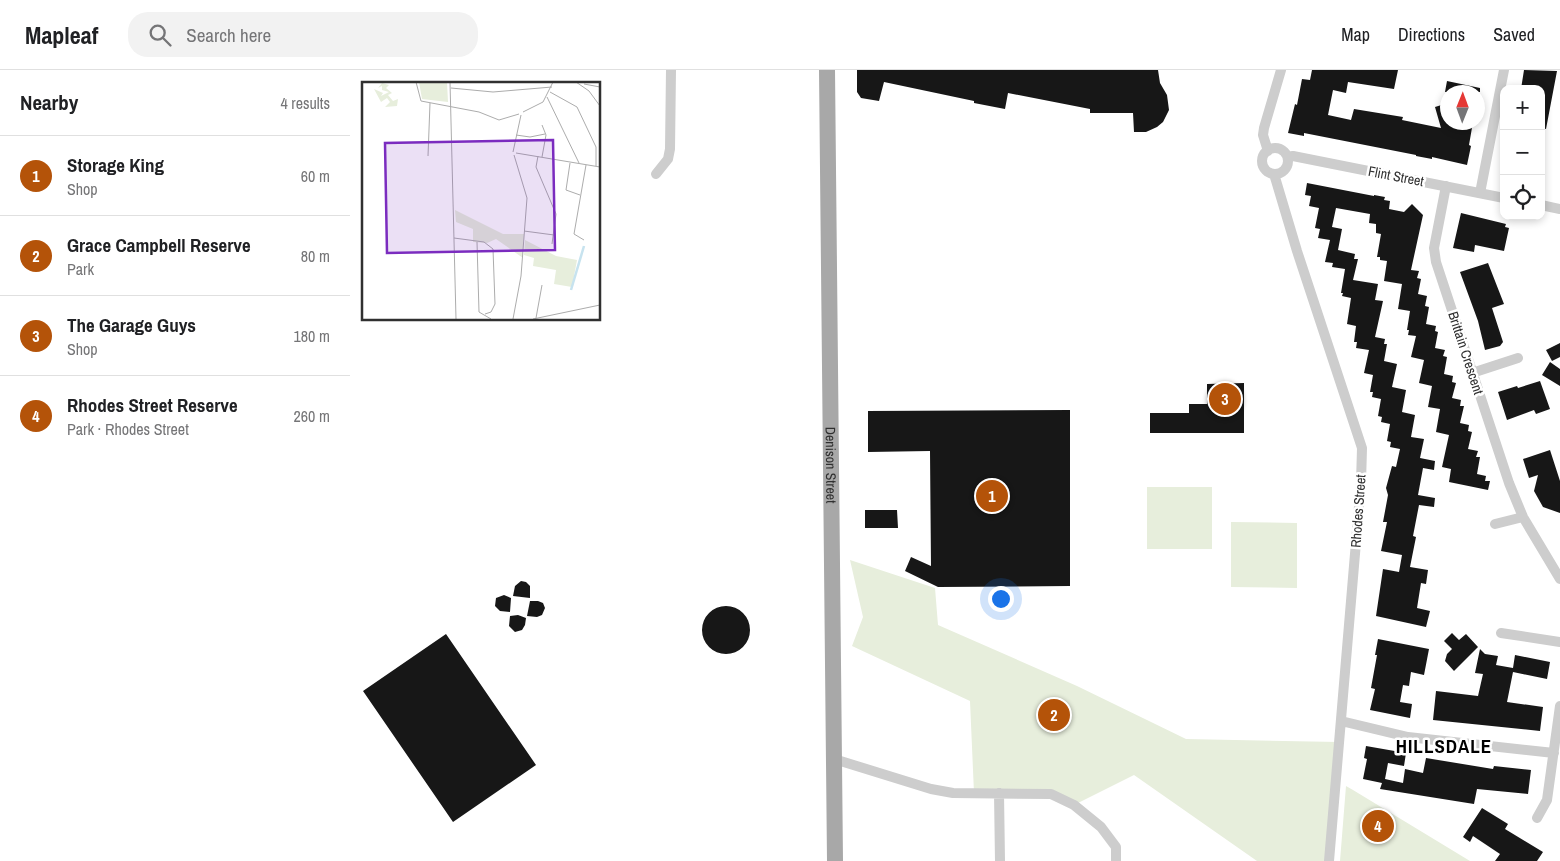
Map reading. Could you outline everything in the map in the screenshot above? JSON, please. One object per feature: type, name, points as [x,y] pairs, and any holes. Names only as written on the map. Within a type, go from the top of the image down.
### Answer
[{"type":"main road","name":"Denison Street","points":[[827,70],[834,861]]},
{"type":"street","points":[[656,174],[668,159],[670,149],[671,70]]},
{"type":"street","points":[[1268,151],[1263,135],[1264,128],[1281,70]]},
{"type":"street","points":[[1480,193],[1504,70]]},
{"type":"street","points":[[1278,148],[1284,151],[1288,157],[1287,166],[1282,172],[1274,174],[1266,170],[1263,162],[1268,151],[1278,148]]},
{"type":"street","name":"Flint Street","points":[[1288,157],[1293,156],[1500,197]]},
{"type":"street","name":"Rhodes Street","points":[[1274,174],[1297,251],[1362,448],[1361,483],[1329,861]]},
{"type":"street","name":"Brittain Crescent","points":[[1446,186],[1435,239],[1434,255],[1509,482],[1523,517],[1556,564],[1560,579]]},
{"type":"street","points":[[1545,207],[1560,209]]},
{"type":"street","points":[[1472,373],[1518,358]]},
{"type":"street","points":[[1495,524],[1523,517]]},
{"type":"street","points":[[1501,633],[1560,642]]},
{"type":"street","points":[[1537,818],[1547,800],[1560,706]]},
{"type":"street","points":[[1341,721],[1408,737],[1554,753]]},
{"type":"street","points":[[834,759],[931,789],[954,793],[1050,794],[1074,805],[1101,827],[1116,847],[1116,861]]},
{"type":"street","points":[[999,793],[1000,861]]},
{"type":"green space","points":[[1147,487],[1212,487],[1212,549],[1147,549]]},
{"type":"green space","points":[[1231,522],[1297,523],[1297,588],[1231,587]]},
{"type":"green space","points":[[850,560],[935,588],[938,625],[1077,686],[1186,739],[1339,742],[1329,861],[1257,861],[1134,775],[1074,805],[1051,794],[974,793],[970,701],[852,646],[863,617]]},
{"type":"green space","points":[[1346,786],[1353,790],[1470,861],[1340,861]]},
{"type":"building","points":[[857,70],[1158,70],[1160,83],[1167,95],[1169,110],[1163,122],[1157,127],[1146,132],[1134,132],[1133,113],[1090,113],[1090,109],[1008,93],[1005,109],[884,82],[879,101],[861,98],[857,92]]},
{"type":"building","points":[[1312,70],[1398,70],[1394,89],[1348,82],[1346,93],[1333,90],[1328,115],[1351,120],[1354,109],[1403,117],[1402,120],[1440,128],[1440,130],[1472,130],[1467,165],[1304,133],[1304,136],[1288,133],[1295,104],[1297,105],[1302,79],[1310,80]]},
{"type":"building","points":[[1524,70],[1557,71],[1546,129],[1545,85],[1522,85]]},
{"type":"building","points":[[1447,81],[1466,85],[1446,85]]},
{"type":"building","points":[[1440,105],[1440,124],[1435,107]]},
{"type":"building","points":[[1307,183],[1385,197],[1384,200],[1390,201],[1389,209],[1404,212],[1412,204],[1423,215],[1411,270],[1419,271],[1417,278],[1421,279],[1418,294],[1427,296],[1425,306],[1429,307],[1426,324],[1436,326],[1435,331],[1438,332],[1435,348],[1445,350],[1443,356],[1447,357],[1444,374],[1453,376],[1452,382],[1456,383],[1452,398],[1461,400],[1460,406],[1464,406],[1460,423],[1469,425],[1468,431],[1472,432],[1468,449],[1478,451],[1476,457],[1480,457],[1477,474],[1486,476],[1485,481],[1490,481],[1488,490],[1449,482],[1451,469],[1442,467],[1449,435],[1436,432],[1440,409],[1428,407],[1432,386],[1419,383],[1424,360],[1411,357],[1416,336],[1408,335],[1410,311],[1398,309],[1402,284],[1384,281],[1387,261],[1380,260],[1380,257],[1377,257],[1381,234],[1376,233],[1376,224],[1369,223],[1370,214],[1336,208],[1332,227],[1342,229],[1338,250],[1355,254],[1354,259],[1358,259],[1353,280],[1378,284],[1375,300],[1383,301],[1375,337],[1385,339],[1384,344],[1387,344],[1384,361],[1397,364],[1392,387],[1406,390],[1402,412],[1415,415],[1411,437],[1424,439],[1420,458],[1435,461],[1434,470],[1423,468],[1418,495],[1435,498],[1434,507],[1419,505],[1413,536],[1416,537],[1410,567],[1428,570],[1426,584],[1421,583],[1417,608],[1430,611],[1426,627],[1376,616],[1383,569],[1399,572],[1402,555],[1381,551],[1387,522],[1383,522],[1388,495],[1386,488],[1392,466],[1396,467],[1400,449],[1390,447],[1391,442],[1387,441],[1390,424],[1381,422],[1382,417],[1378,416],[1381,399],[1372,397],[1373,392],[1370,392],[1373,375],[1364,373],[1369,350],[1356,348],[1357,342],[1354,342],[1356,326],[1347,324],[1351,298],[1342,296],[1343,293],[1341,293],[1345,269],[1332,267],[1333,263],[1325,262],[1330,240],[1318,238],[1320,229],[1315,228],[1319,208],[1309,206],[1311,196],[1305,195]]},
{"type":"building","points":[[1461,213],[1506,224],[1505,227],[1509,228],[1504,251],[1475,245],[1474,252],[1453,248]]},
{"type":"building","points":[[1488,263],[1504,304],[1492,308],[1503,342],[1500,346],[1485,350],[1478,321],[1460,272]]},
{"type":"building","points":[[1560,343],[1560,357],[1552,361],[1546,350]]},
{"type":"building","points":[[1550,362],[1560,369],[1560,386],[1542,375]]},
{"type":"building","points":[[1540,381],[1550,409],[1536,414],[1534,410],[1507,420],[1498,392]]},
{"type":"building","points":[[1244,383],[1244,433],[1150,433],[1150,413],[1189,413],[1189,404],[1207,404],[1207,384]]},
{"type":"building","points":[[1070,410],[1070,586],[938,587],[905,571],[911,557],[931,566],[930,451],[868,452],[868,411]]},
{"type":"building","points":[[1550,450],[1560,481],[1560,513],[1543,507],[1534,491],[1538,475],[1529,478],[1523,459]]},
{"type":"building","points":[[865,510],[897,510],[898,528],[865,528]]},
{"type":"building","points":[[521,581],[526,582],[530,586],[530,598],[513,596],[515,586]]},
{"type":"building","points":[[504,595],[511,598],[510,612],[500,611],[495,606],[496,598]]},
{"type":"building","points":[[530,601],[543,603],[545,608],[542,615],[537,617],[527,616]]},
{"type":"building","points":[[721,606],[731,606],[740,610],[746,616],[749,621],[749,639],[740,650],[731,654],[721,654],[712,650],[706,644],[702,635],[702,625],[706,616],[712,610]]},
{"type":"building","points":[[518,615],[526,618],[525,625],[522,630],[515,632],[509,626],[510,616]]},
{"type":"building","points":[[1452,633],[1459,640],[1466,634],[1478,647],[1454,671],[1445,661],[1447,654],[1452,649],[1444,641]]},
{"type":"building","points":[[446,634],[536,765],[453,822],[363,691]]},
{"type":"building","points":[[1378,639],[1429,649],[1424,675],[1411,672],[1409,686],[1403,685],[1400,702],[1412,704],[1410,718],[1370,710],[1375,689],[1371,688]]},
{"type":"building","points":[[1480,649],[1485,654],[1498,656],[1496,665],[1513,668],[1515,655],[1550,662],[1547,679],[1513,672],[1507,702],[1543,707],[1540,731],[1433,720],[1436,691],[1478,696],[1483,674],[1475,673]]},
{"type":"building","points":[[1366,746],[1406,753],[1404,766],[1388,763],[1385,779],[1403,783],[1405,769],[1423,773],[1426,758],[1493,769],[1494,766],[1531,770],[1528,794],[1477,789],[1474,804],[1380,789],[1382,783],[1363,779],[1367,759],[1364,758]]},
{"type":"building","points":[[1482,808],[1508,824],[1505,829],[1543,852],[1537,861],[1495,861],[1500,854],[1473,836],[1470,842],[1463,837]]},
{"type":"place","name":"The Garage Guys","points":[[1225,399]]},
{"type":"place","name":"Storage King","points":[[992,496]]},
{"type":"place","name":"Grace Campbell Reserve","points":[[1054,715]]},
{"type":"place","name":"Rhodes Street Reserve","points":[[1378,826]]},
{"type":"district","name":"HILLSDALE","points":[[1444,746]]}]
